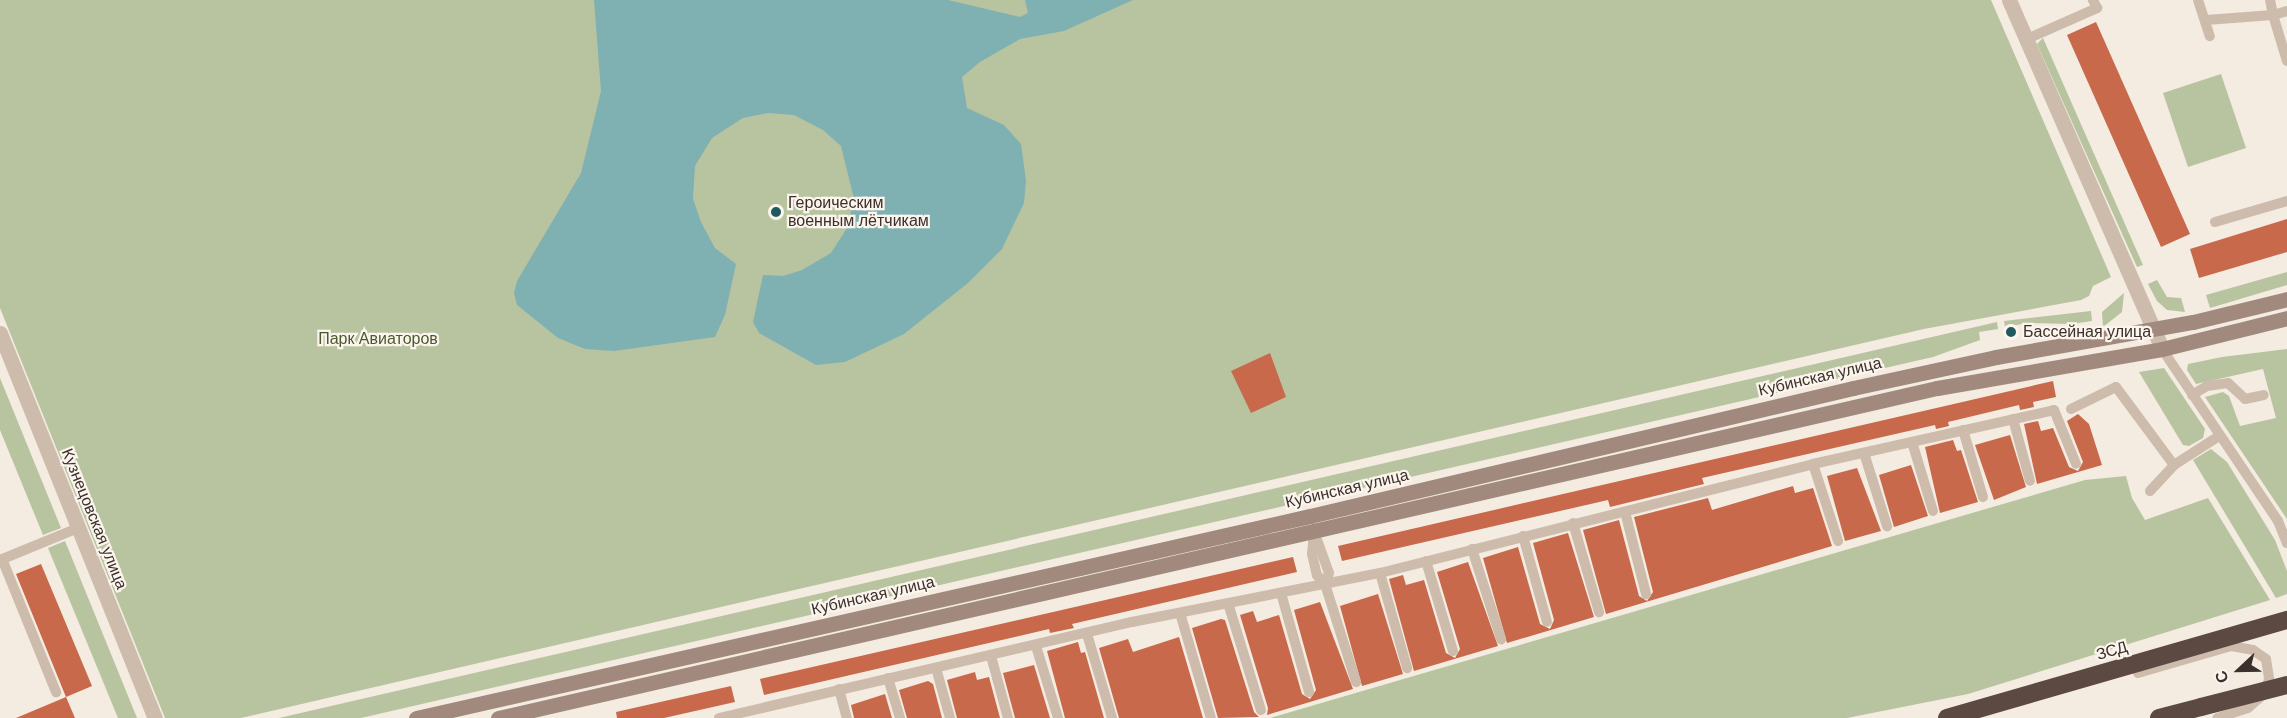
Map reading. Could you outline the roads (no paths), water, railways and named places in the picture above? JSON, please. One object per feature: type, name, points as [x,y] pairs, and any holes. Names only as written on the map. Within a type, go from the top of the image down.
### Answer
[{"type":"highway","name":"ЗСД","points":[[1947,718],[2287,620]]},
{"type":"highway","points":[[2159,718],[2287,685]]},
{"type":"main road","name":"Кубинская улица","points":[[416,718],[1310,516],[1959,364],[2153,330],[2287,299]]},
{"type":"main road","name":"Кубинская улица","points":[[498,718],[1937,388],[2162,349],[2287,318]]},
{"type":"street","points":[[2009,0],[2162,349]]},
{"type":"street","name":"Кузнецовская улица","points":[[0,333],[155,718]]},
{"type":"lane","points":[[2027,39],[2097,8],[2093,0]]},
{"type":"lane","points":[[2198,0],[2210,36]]},
{"type":"lane","points":[[2270,0],[2287,61]]},
{"type":"lane","points":[[2206,20],[2273,15],[2287,11]]},
{"type":"lane","points":[[2215,222],[2287,201]]},
{"type":"lane","points":[[2162,349],[2278,521],[2287,543]]},
{"type":"lane","points":[[2192,395],[2207,386],[2228,383],[2245,399],[2264,395]]},
{"type":"lane","points":[[2071,409],[2116,387],[2174,465]]},
{"type":"lane","points":[[719,718],[1180,613],[1380,573],[1813,464],[2054,410],[2076,464]]},
{"type":"lane","points":[[2013,419],[2030,481]]},
{"type":"lane","points":[[1964,430],[1983,497]]},
{"type":"lane","points":[[2150,491],[2174,465],[2219,436]]},
{"type":"lane","points":[[1912,442],[1933,511]]},
{"type":"lane","points":[[1864,453],[1887,526]]},
{"type":"lane","points":[[1813,464],[1838,541]]},
{"type":"lane","points":[[1625,512],[1646,594]]},
{"type":"lane","points":[[1310,516],[1329,573],[1325,584],[1356,682]]},
{"type":"lane","points":[[1574,523],[1599,612]]},
{"type":"lane","points":[[56,692],[1,559],[78,528]]},
{"type":"lane","points":[[1523,536],[1547,622]]},
{"type":"lane","points":[[1472,549],[1501,639]]},
{"type":"lane","points":[[1426,561],[1453,651]]},
{"type":"lane","points":[[1380,573],[1407,668]]},
{"type":"lane","points":[[1281,593],[1309,692]]},
{"type":"lane","points":[[1228,603],[1261,710]]},
{"type":"lane","points":[[1180,613],[1211,718]]},
{"type":"lane","points":[[1087,634],[1112,718]]},
{"type":"lane","points":[[1036,646],[1058,718]]},
{"type":"lane","points":[[2138,673],[2231,646],[2253,650],[2266,659],[2268,679],[2264,694],[2248,708],[2218,718]]},
{"type":"lane","points":[[991,657],[1008,718]]},
{"type":"lane","points":[[936,668],[950,718]]},
{"type":"lane","points":[[888,678],[900,718]]},
{"type":"lane","points":[[839,690],[847,718]]},
{"type":"water","points":[[594,0],[948,0],[1020,17],[1028,13],[1025,0],[1133,0],[1064,31],[1020,39],[980,62],[962,77],[967,108],[1004,125],[1021,144],[1026,181],[1024,203],[1002,249],[968,283],[904,334],[845,362],[816,365],[759,333],[753,322],[763,275],[783,276],[802,270],[831,253],[847,228],[854,199],[841,146],[823,130],[794,115],[768,113],[743,118],[712,138],[695,166],[693,199],[701,222],[715,248],[736,264],[725,315],[715,337],[614,351],[585,349],[558,338],[517,305],[514,293],[517,281],[581,173],[601,91]]},
{"type":"place","name":"Героическим военным лётчикам","points":[[776,212]]},
{"type":"place","name":"Бассейная улица","points":[[2011,332]]},
{"type":"park label","name":"Парк Авиаторов","points":[[378,339]]}]
